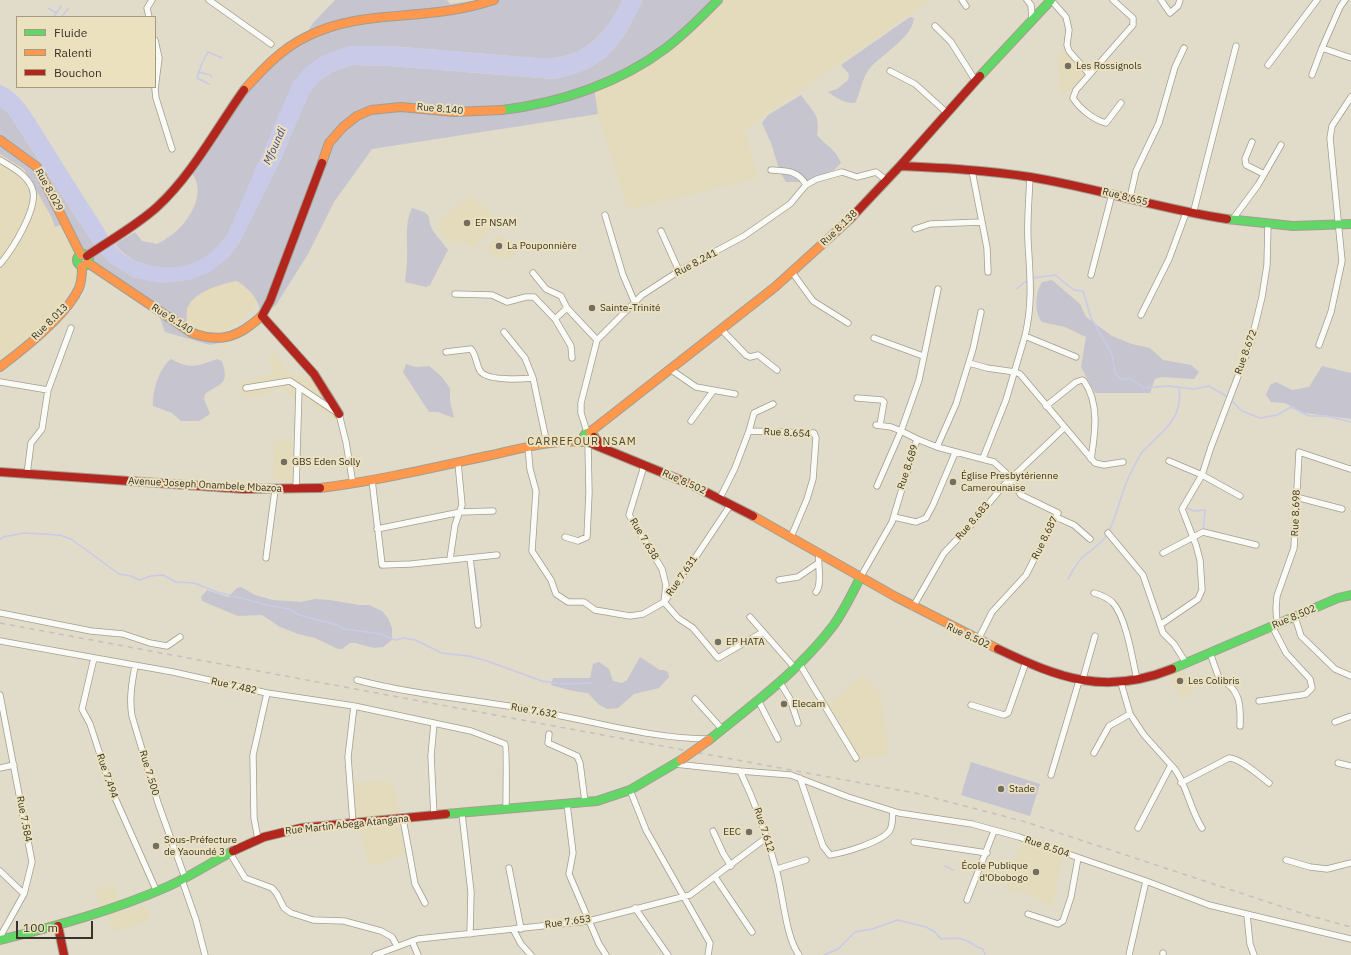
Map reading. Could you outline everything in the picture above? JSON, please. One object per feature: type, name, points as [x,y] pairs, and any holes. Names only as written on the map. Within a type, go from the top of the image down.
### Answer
[{"type":"main road","points":[[85,260],[165,199],[188,169],[241,93],[268,64],[304,38],[342,22],[369,16],[461,9],[494,0]]},
{"type":"main road","name":"Rue 8.140","points":[[85,260],[192,333],[207,338],[221,338],[241,333],[262,316],[270,301],[328,143],[340,128],[354,117],[382,106],[407,106],[453,112],[478,112],[522,107],[572,96],[594,88],[628,72],[665,49],[696,22],[718,0]]},
{"type":"main road","name":"Rue 8.138","points":[[589,438],[599,426],[792,272],[845,224],[900,166],[975,80],[1051,0]]},
{"type":"main road","name":"Rue 8.029","points":[[0,140],[37,167],[85,260]]},
{"type":"main road","name":"Rue 8.655","points":[[900,166],[1030,177],[1130,198],[1189,214],[1232,220],[1339,226],[1351,224]]},
{"type":"main road","name":"Rue 8.013","points":[[0,367],[34,338],[70,301],[79,288],[85,260]]},
{"type":"main road","points":[[262,316],[309,366],[323,384],[339,414]]},
{"type":"main road","name":"Avenue Joseph Onambele Mbazoa","points":[[0,472],[275,490],[296,489],[353,484],[528,447],[589,438]]},
{"type":"main road","name":"Rue 8.502","points":[[589,438],[605,449],[644,466],[675,477],[720,498],[946,626],[1026,662],[1080,682],[1097,684],[1121,683],[1137,680],[1186,663],[1295,616],[1351,594]]},
{"type":"main road","name":"Rue Martin Abega Atangana","points":[[0,940],[58,926],[157,892],[258,839],[289,830],[585,802],[608,798],[630,790],[678,762],[710,740],[779,681],[830,630],[840,616],[860,578]]},
{"type":"main road","points":[[58,926],[64,955]]},
{"type":"street","points":[[149,16],[147,8],[152,0]]},
{"type":"street","points":[[209,0],[222,11],[271,44]]},
{"type":"street","points":[[962,0],[966,6]]},
{"type":"street","points":[[1027,0],[1031,5],[1032,20]]},
{"type":"street","points":[[1051,0],[1066,17],[1069,30],[1067,45],[1069,51],[1089,74]]},
{"type":"street","points":[[1113,0],[1134,21],[1114,47],[1089,74],[1074,94],[1073,98],[1076,104],[1106,123],[1121,103]]},
{"type":"street","points":[[1161,0],[1170,13],[1178,6],[1180,0]]},
{"type":"street","points":[[1268,65],[1317,0]]},
{"type":"street","points":[[1312,75],[1340,7],[1345,0]]},
{"type":"street","points":[[935,26],[951,42],[975,80]]},
{"type":"street","points":[[156,44],[159,58],[156,81]]},
{"type":"street","points":[[1141,315],[1169,259],[1189,214],[1236,46]]},
{"type":"street","points":[[1130,198],[1136,171],[1160,123],[1175,67],[1184,48]]},
{"type":"street","points":[[1322,48],[1351,58]]},
{"type":"street","points":[[890,71],[915,84],[946,112]]},
{"type":"street","points":[[155,88],[156,98],[172,149]]},
{"type":"street","points":[[1319,345],[1331,312],[1342,261],[1330,138],[1332,126],[1351,97]]},
{"type":"street","points":[[1252,142],[1245,159],[1246,165],[1264,174]]},
{"type":"street","points":[[1232,220],[1264,174],[1281,145]]},
{"type":"street","points":[[0,160],[24,176],[33,189],[34,196],[31,208],[19,236],[9,253],[0,264]]},
{"type":"street","points":[[771,170],[796,173],[802,177],[806,185]]},
{"type":"street","points":[[972,171],[987,248],[988,272]]},
{"type":"street","name":"Rue 8.241","points":[[597,340],[653,287],[679,271],[744,236],[790,204],[806,185],[817,179],[842,172],[857,177],[876,172],[886,180]]},
{"type":"street","points":[[982,458],[1015,372],[1025,336],[1031,297],[1032,273],[1028,217],[1030,177]]},
{"type":"street","points":[[1091,275],[1112,194]]},
{"type":"street","points":[[605,215],[623,274],[635,303]]},
{"type":"street","points":[[915,229],[930,224],[982,222]]},
{"type":"street","name":"Rue 8.672","points":[[1193,537],[1182,509],[1202,475],[1235,380],[1245,361],[1259,316],[1267,265],[1268,223]]},
{"type":"street","points":[[661,231],[679,271]]},
{"type":"street","points":[[792,272],[813,301],[848,323]]},
{"type":"street","points":[[533,273],[546,289],[561,296],[567,308],[597,340],[581,403],[581,413],[589,438],[587,537],[578,541],[566,537]]},
{"type":"street","name":"Rue 8.689","points":[[860,578],[894,517],[917,440],[901,432],[915,394],[938,289]]},
{"type":"street","points":[[455,294],[492,295],[507,302],[526,297],[534,297],[555,319],[571,346],[572,358]]},
{"type":"street","points":[[555,319],[567,308]]},
{"type":"street","points":[[937,447],[956,404],[969,363],[981,312]]},
{"type":"street","points":[[27,474],[31,443],[42,429],[48,390],[71,328]]},
{"type":"street","points":[[721,329],[746,355],[750,357],[758,354],[777,370]]},
{"type":"street","points":[[504,332],[525,358],[533,378],[547,444]]},
{"type":"street","points":[[1025,336],[1076,357]]},
{"type":"street","points":[[874,338],[923,356]]},
{"type":"street","points":[[446,352],[471,349],[481,371],[488,375],[511,379],[533,378]]},
{"type":"street","points":[[969,363],[987,368],[1015,372],[1024,378],[1064,428],[1095,463],[1104,465],[1123,462]]},
{"type":"street","points":[[670,369],[690,384],[713,391],[735,394]]},
{"type":"street","points":[[1046,406],[1076,382],[1082,380],[1084,381],[1095,411],[1094,438],[1091,459]]},
{"type":"street","points":[[246,388],[290,381],[339,414],[346,442],[353,484]]},
{"type":"street","points":[[0,382],[48,390]]},
{"type":"street","points":[[296,489],[299,388]]},
{"type":"street","points":[[692,421],[713,391]]},
{"type":"street","points":[[857,398],[882,400],[884,402],[878,425],[901,432],[877,486]]},
{"type":"street","points":[[749,431],[754,413],[774,404]]},
{"type":"street","name":"Rue 8.683","points":[[913,607],[942,556],[1010,480],[1064,428]]},
{"type":"street","name":"Rue 8.654","points":[[720,498],[735,468],[749,431],[811,432],[816,435],[816,458],[813,479],[807,499],[791,537]]},
{"type":"street","name":"Rue 8.687","points":[[917,440],[954,453],[982,458],[999,464],[1021,495],[1058,513],[1026,575],[992,612],[978,640]]},
{"type":"street","name":"Rue 7.631","points":[[528,447],[530,469],[536,491],[534,529],[531,549],[550,580],[556,594],[568,602],[584,602],[595,610],[630,616],[643,614],[664,602],[731,504]]},
{"type":"street","name":"Rue 8.698","points":[[1275,625],[1277,596],[1294,548],[1299,452],[1350,469]]},
{"type":"street","points":[[894,517],[916,522],[926,518],[934,505],[954,453]]},
{"type":"street","points":[[1169,461],[1202,475],[1240,496]]},
{"type":"street","points":[[450,559],[455,525],[461,512],[462,496],[458,463]]},
{"type":"street","name":"Rue 7.638","points":[[644,466],[629,515],[662,569],[666,586],[664,602]]},
{"type":"street","points":[[372,480],[382,564],[411,564],[497,555]]},
{"type":"street","points":[[266,558],[275,490]]},
{"type":"street","points":[[1296,497],[1342,509]]},
{"type":"street","points":[[377,528],[461,512],[493,511]]},
{"type":"street","points":[[1056,517],[1074,526],[1090,539]]},
{"type":"street","points":[[1163,553],[1203,532],[1256,545]]},
{"type":"street","points":[[1108,533],[1143,575],[1163,633],[1174,644],[1186,663]]},
{"type":"street","points":[[1160,625],[1198,599],[1201,593],[1200,560],[1193,537]]},
{"type":"street","points":[[816,592],[819,587],[817,564],[819,553]]},
{"type":"street","points":[[470,558],[478,625]]},
{"type":"street","points":[[779,580],[798,577],[817,564]]},
{"type":"street","points":[[1094,594],[1104,597],[1114,604],[1129,643],[1137,680]]},
{"type":"street","points":[[664,602],[678,618],[693,628],[716,658],[763,632]]},
{"type":"street","points":[[0,613],[90,631],[123,634],[150,643],[167,646],[180,637]]},
{"type":"street","points":[[1295,616],[1301,636],[1335,669],[1351,676]]},
{"type":"street","points":[[750,617],[796,665],[856,758]]},
{"type":"street","points":[[1259,701],[1306,694],[1312,688],[1310,679],[1286,653],[1275,625]]},
{"type":"street","points":[[1051,775],[1095,636]]},
{"type":"street","name":"Rue 7.482","points":[[0,641],[94,658],[267,693],[354,706],[471,731],[502,742],[506,746],[506,809]]},
{"type":"street","points":[[1210,653],[1219,678],[1230,684],[1241,705],[1240,726]]},
{"type":"street","name":"Rue 7.494","points":[[94,658],[83,700],[82,711],[90,724],[122,818],[142,856],[157,892]]},
{"type":"street","points":[[971,705],[1004,715],[1008,714],[1026,662]]},
{"type":"street","name":"Rue 7.500","points":[[135,666],[131,687],[130,707],[132,716],[158,803],[196,920],[205,955]]},
{"type":"street","name":"Rue 7.632","points":[[357,680],[408,691],[552,713],[676,738],[710,740]]},
{"type":"street","points":[[779,681],[790,699],[798,723]]},
{"type":"street","points":[[1121,683],[1130,714],[1144,735],[1175,768],[1191,810],[1202,828]]},
{"type":"street","points":[[258,839],[254,818],[253,755],[267,693]]},
{"type":"street","name":"Rue 7.584","points":[[0,695],[2,716],[14,765],[32,862],[24,894],[0,937]]},
{"type":"street","points":[[694,699],[722,729]]},
{"type":"street","points":[[758,700],[778,739]]},
{"type":"street","points":[[353,823],[348,757],[354,706]]},
{"type":"street","points":[[1094,753],[1109,726],[1130,714]]},
{"type":"street","points":[[1335,722],[1351,716]]},
{"type":"street","points":[[434,723],[431,756],[434,816]]},
{"type":"street","name":"Rue 7.632","points":[[549,734],[548,743],[577,756],[580,763],[585,802]]},
{"type":"street","points":[[1181,783],[1229,758],[1232,758],[1242,764],[1269,783]]},
{"type":"street","points":[[678,762],[740,770]]},
{"type":"street","points":[[1338,763],[1351,766]]},
{"type":"street","points":[[0,768],[14,765]]},
{"type":"street","points":[[1138,828],[1171,765]]},
{"type":"street","name":"Rue 8.504","points":[[740,770],[779,773],[800,778],[848,797],[893,812],[929,819],[972,824],[1019,837],[1146,881],[1209,905],[1247,916],[1280,921],[1351,939]]},
{"type":"street","name":"Rue 7.612","points":[[740,770],[754,801],[777,869],[792,939],[799,955]]},
{"type":"street","points":[[800,778],[823,846],[830,855],[860,847],[887,834],[891,828],[893,812]]},
{"type":"street","points":[[630,790],[646,830],[710,943],[708,955]]},
{"type":"street","points":[[567,804],[573,853],[569,874],[599,944],[606,955]]},
{"type":"street","points":[[462,814],[471,892],[470,934]]},
{"type":"street","points":[[403,819],[415,884],[425,903]]},
{"type":"street","points":[[713,831],[731,866]]},
{"type":"street","points":[[968,900],[994,831]]},
{"type":"street","name":"Rue 7.653","points":[[375,955],[412,941],[430,937],[513,930],[589,921],[635,908],[685,897],[694,893],[716,877],[766,838]]},
{"type":"street","points":[[914,842],[986,853]]},
{"type":"street","points":[[230,853],[245,878],[272,888],[277,894],[284,908],[291,913],[313,920],[344,921],[381,931],[392,937],[397,946]]},
{"type":"street","points":[[1028,914],[1058,924],[1063,921],[1071,897],[1078,858]]},
{"type":"street","points":[[777,869],[806,860]]},
{"type":"street","points":[[1286,860],[1310,867],[1327,869],[1351,863]]},
{"type":"street","points":[[508,868],[520,929]]},
{"type":"street","points":[[0,871],[24,894]]},
{"type":"street","points":[[716,877],[752,932]]},
{"type":"street","points":[[1128,955],[1146,881]]},
{"type":"street","points":[[635,908],[668,955]]},
{"type":"street","points":[[1247,916],[1248,934],[1254,955]]},
{"type":"street","points":[[513,930],[521,944],[531,955]]},
{"type":"street","points":[[412,941],[418,955]]},
{"type":"shaded area","points":[[335,0],[447,0],[450,4],[479,0],[623,0],[608,25],[593,42],[569,55],[549,59],[389,46],[322,56],[227,235],[214,251],[204,259],[193,264],[169,268],[144,264],[123,253],[115,244],[135,232],[142,241],[157,244],[180,228],[192,212],[196,203],[197,185],[194,177],[188,169],[241,93],[304,38],[313,23]]},
{"type":"shaded area","points":[[643,0],[718,0],[665,49],[594,88],[598,114],[372,149],[334,202],[308,254],[276,305],[228,341],[210,345],[165,332],[157,309],[76,253],[63,224],[55,227],[51,216],[24,169],[0,154],[0,106],[8,113],[97,249],[134,278],[228,258],[239,243],[279,163],[309,93],[319,81],[332,72],[352,65],[389,66],[554,79],[572,74],[600,61],[610,53],[619,42]],"holes":[[[237,281],[255,298],[260,311],[243,326],[225,333],[216,334],[207,333],[197,329],[187,322],[187,309],[190,303],[201,293],[230,282]]]},
{"type":"shaded area","points":[[718,0],[930,0],[744,130],[759,178],[628,210],[598,114],[594,88]]},
{"type":"shaded area","points":[[910,17],[914,18],[908,32],[869,69],[864,77],[855,103],[844,101],[828,92],[837,89],[848,80],[849,74],[841,65]]},
{"type":"shaded area","name":"Les Rossignols","points":[[1062,49],[1086,74],[1075,87],[1063,95],[1060,87],[1057,58]]},
{"type":"shaded area","points":[[801,95],[817,117],[817,135],[839,158],[841,163],[834,170],[808,182],[786,182],[780,172],[771,143],[762,123],[768,115]]},
{"type":"shaded area","points":[[0,154],[24,169],[51,216],[55,227],[63,224],[76,253],[75,283],[53,313],[0,362]]},
{"type":"shaded area","name":"EP NSAM","points":[[471,196],[487,208],[495,218],[493,227],[474,247],[458,241],[452,243],[437,230],[440,228],[441,218]]},
{"type":"shaded area","points":[[412,208],[427,214],[431,227],[448,250],[430,285],[426,287],[405,282],[407,260],[407,226]]},
{"type":"shaded area","name":"La Pouponnière","points":[[499,234],[510,244],[516,256],[507,260],[501,255],[496,259],[489,251],[487,252],[484,250]]},
{"type":"shaded area","points":[[226,268],[261,294],[255,305],[238,323],[220,334],[200,331],[183,320],[161,289]]},
{"type":"shaded area","points":[[1052,280],[1080,304],[1086,317],[1112,336],[1132,344],[1150,348],[1163,360],[1191,365],[1199,372],[1194,379],[1161,377],[1155,379],[1150,393],[1095,393],[1081,367],[1086,337],[1065,327],[1042,322],[1039,318],[1036,302],[1038,291],[1042,282]]},
{"type":"shaded area","points":[[276,353],[287,372],[298,377],[315,376],[340,419],[330,420],[330,418],[328,418],[328,413],[322,413],[308,399],[303,396],[300,399],[288,394],[286,390],[281,388],[264,394],[264,397],[261,398],[260,395],[244,398],[240,383],[274,374],[269,356]]},
{"type":"shaded area","points":[[171,359],[189,366],[199,365],[217,359],[222,361],[225,374],[223,382],[205,394],[204,399],[210,414],[199,421],[181,421],[172,413],[153,406],[157,381],[163,368]]},
{"type":"shaded area","points":[[406,364],[415,367],[429,366],[440,375],[450,388],[450,401],[454,418],[438,412],[429,412],[403,372]]},
{"type":"shaded area","points":[[1322,366],[1351,373],[1351,419],[1305,413],[1285,403],[1271,402],[1266,395],[1270,385],[1276,382],[1292,390],[1309,387]]},
{"type":"shaded area","name":"GBS Eden Solly","points":[[274,440],[295,441],[294,482],[273,480]]},
{"type":"shaded area","points":[[241,587],[255,595],[273,600],[301,602],[315,599],[369,605],[382,611],[388,618],[392,628],[392,640],[383,647],[374,648],[350,643],[342,649],[338,649],[315,638],[298,634],[280,627],[262,615],[238,616],[202,601],[201,597],[207,590],[228,597],[237,588]]},
{"type":"shaded area","points":[[640,657],[660,670],[668,672],[669,677],[659,688],[634,694],[618,708],[607,709],[598,704],[588,693],[573,691],[551,685],[553,678],[590,678],[593,664],[599,662],[609,669],[613,681],[622,683],[627,680]]},
{"type":"shaded area","name":"Les Colibris","points":[[1183,670],[1194,689],[1182,699],[1168,676]]},
{"type":"shaded area","points":[[864,674],[881,697],[889,755],[859,758],[827,706]]},
{"type":"shaded area","name":"Stade","points":[[971,762],[1040,784],[1030,816],[961,795]]},
{"type":"shaded area","points":[[384,781],[394,784],[399,813],[398,824],[406,854],[380,863],[368,865],[361,830],[356,820],[353,782]]},
{"type":"shaded area","name":"École Publique d'Obobogo","points":[[1021,843],[1063,855],[1052,908],[1032,895],[1006,890]]},
{"type":"shaded area","points":[[113,885],[123,912],[145,905],[150,920],[113,932],[104,906],[100,907],[94,890]]},
{"type":"water","name":"Mfoundi","points":[[623,0],[643,0],[627,30],[610,53],[600,61],[587,68],[554,79],[389,66],[352,65],[332,72],[319,81],[309,94],[279,163],[239,243],[228,258],[210,272],[190,280],[161,283],[134,278],[110,263],[97,249],[8,113],[0,106],[0,85],[13,92],[24,103],[108,236],[121,252],[139,262],[154,266],[183,266],[198,261],[211,253],[227,235],[293,82],[306,67],[322,56],[349,46],[389,46],[549,59],[569,55],[593,42],[608,25]]},
{"type":"waterway","points":[[55,16],[61,6]]},
{"type":"waterway","points":[[48,8],[56,13]]},
{"type":"waterway","points":[[62,16],[69,8]]},
{"type":"waterway","points":[[209,84],[197,78],[202,63],[208,52],[222,58]]},
{"type":"waterway","points":[[198,72],[211,75],[212,77]]},
{"type":"waterway","points":[[1032,278],[1055,275],[1074,290],[1083,291],[1091,318],[1112,354],[1115,373],[1122,380],[1130,378],[1143,388],[1168,386],[1194,389],[1209,386],[1228,397]]},
{"type":"waterway","points":[[1016,289],[1029,279]]},
{"type":"waterway","points":[[1109,531],[1127,481],[1138,458],[1144,450],[1165,430],[1175,416],[1178,408],[1179,387]]},
{"type":"waterway","points":[[1231,400],[1242,411],[1260,418],[1277,415],[1291,407],[1309,416],[1326,416],[1351,422]]},
{"type":"waterway","points":[[1184,507],[1194,511],[1205,510],[1203,531]]},
{"type":"waterway","points":[[0,540],[3,537],[24,533],[59,535],[71,539],[119,574],[131,576],[139,580],[151,576],[163,575],[176,582],[194,583],[217,592],[260,603]]},
{"type":"waterway","points":[[1068,579],[1079,561],[1100,544],[1107,534]]},
{"type":"waterway","points":[[475,569],[477,584]]},
{"type":"waterway","points":[[477,585],[480,618]]},
{"type":"waterway","points":[[262,604],[289,609],[299,615],[337,625],[344,629],[380,634],[395,640],[403,638],[415,640],[440,652]]},
{"type":"waterway","points":[[441,653],[469,656],[542,681],[561,684],[591,683]]},
{"type":"waterway","points":[[945,866],[953,870]]},
{"type":"waterway","points":[[824,955],[838,949],[855,932],[872,929],[898,920],[926,927],[935,932],[941,939],[957,938],[965,940],[983,949],[985,955]]},
{"type":"railway","points":[[0,623],[915,793],[1026,822],[1307,915],[1351,927]]},
{"type":"traffic: fast","points":[[502,110],[524,107],[567,97],[588,90],[629,71],[673,43],[718,0]]},
{"type":"traffic: fast","points":[[980,76],[1051,0]]},
{"type":"traffic: fast","points":[[1227,219],[1293,226],[1351,224]]},
{"type":"traffic: fast","points":[[83,254],[87,256],[89,260],[87,264],[83,266],[79,264],[77,260],[79,256],[83,254]]},
{"type":"traffic: fast","points":[[589,432],[593,434],[595,438],[593,442],[589,444],[585,442],[583,438],[585,434],[589,432]]},
{"type":"traffic: fast","points":[[709,740],[790,673],[820,642],[837,620],[860,578]]},
{"type":"traffic: fast","points":[[1172,669],[1338,598],[1351,595]]},
{"type":"traffic: fast","points":[[446,814],[597,801],[630,790],[681,760]]},
{"type":"traffic: fast","points":[[0,940],[64,923],[149,895],[177,882],[233,851]]},
{"type":"traffic: slow","points":[[244,90],[280,54],[297,42],[323,30],[340,24],[357,21],[452,10],[470,7],[494,0]]},
{"type":"traffic: slow","points":[[322,163],[329,143],[343,127],[357,116],[371,110],[401,107],[454,112],[502,110]]},
{"type":"traffic: slow","points":[[0,140],[37,167],[81,255]]},
{"type":"traffic: slow","points":[[590,432],[775,287],[850,219]]},
{"type":"traffic: slow","points":[[88,263],[192,333],[200,336],[216,338],[230,336],[245,329],[263,314]]},
{"type":"traffic: slow","points":[[0,367],[44,331],[65,309],[79,288],[82,266]]},
{"type":"traffic: slow","points":[[320,488],[404,474],[536,445],[574,441],[586,442]]},
{"type":"traffic: slow","points":[[753,516],[896,597],[998,649]]},
{"type":"traffic: slow","points":[[681,760],[709,740]]},
{"type":"traffic: jam","points":[[850,219],[900,166],[980,76]]},
{"type":"traffic: jam","points":[[87,256],[123,233],[157,207],[170,194],[193,166],[244,90]]},
{"type":"traffic: jam","points":[[263,314],[270,301],[322,163]]},
{"type":"traffic: jam","points":[[900,166],[981,171],[1030,177],[1177,210],[1227,219]]},
{"type":"traffic: jam","points":[[262,316],[314,374],[339,414]]},
{"type":"traffic: jam","points":[[594,437],[605,448]]},
{"type":"traffic: jam","points":[[590,443],[690,484],[753,516]]},
{"type":"traffic: jam","points":[[0,472],[244,489],[320,488]]},
{"type":"traffic: jam","points":[[998,649],[1042,668],[1083,680],[1104,682],[1125,681],[1148,677],[1172,669]]},
{"type":"traffic: jam","points":[[233,851],[264,837],[301,828],[446,814]]},
{"type":"traffic: jam","points":[[58,926],[64,955]]},
{"type":"place","name":"Les Rossignols","points":[[1068,66]]},
{"type":"place","name":"EP NSAM","points":[[467,223]]},
{"type":"place","name":"La Pouponnière","points":[[499,246]]},
{"type":"place","name":"Sainte-Trinité","points":[[592,308]]},
{"type":"place","name":"GBS Eden Solly","points":[[284,462]]},
{"type":"place","name":"Église Presbytérienne Camerounaise","points":[[953,482]]},
{"type":"place","name":"EP HATA","points":[[718,642]]},
{"type":"place","name":"Les Colibris","points":[[1180,681]]},
{"type":"place","name":"Elecam","points":[[784,704]]},
{"type":"place","name":"Stade","points":[[1001,789]]},
{"type":"place","name":"EEC","points":[[749,832]]},
{"type":"place","name":"Sous-Préfecture de Yaoundé 3","points":[[156,846]]},
{"type":"place","name":"École Publique d'Obobogo","points":[[1036,872]]},
{"type":"district","name":"CARREFOUR NSAM","points":[[582,442]]}]
